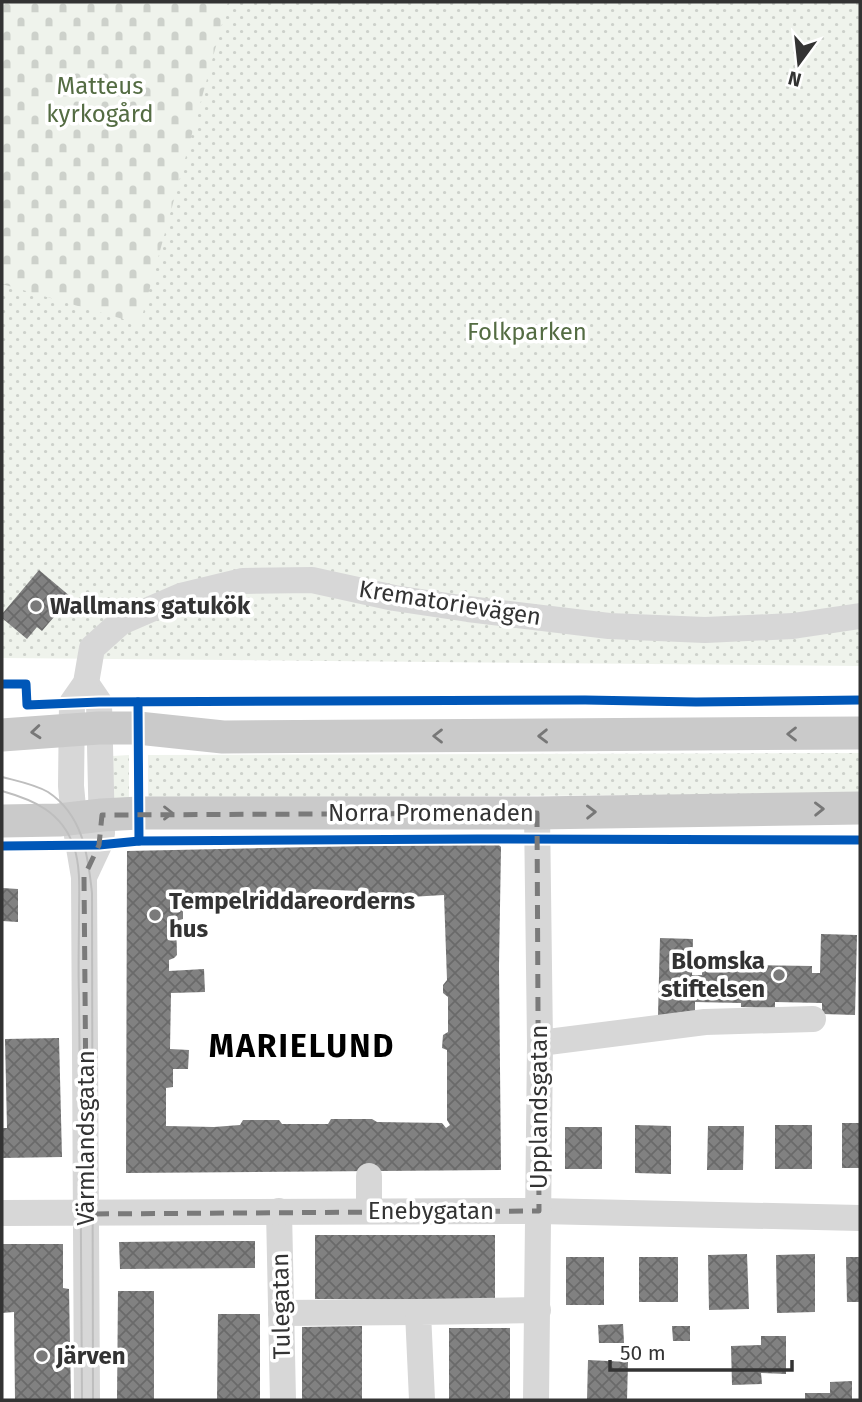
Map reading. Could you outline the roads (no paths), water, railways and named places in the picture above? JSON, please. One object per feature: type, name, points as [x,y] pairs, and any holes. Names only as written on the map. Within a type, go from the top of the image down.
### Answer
[{"type":"main road","points":[[2,735],[85,739],[138,729],[223,737],[860,733]]},
{"type":"main road","name":"Norra Promenaden","points":[[2,821],[153,813],[537,813],[860,808]]},
{"type":"street","name":"Krematorievägen","points":[[85,739],[99,702],[86,683],[92,648],[121,622],[181,596],[243,581],[312,580],[394,598],[608,626],[705,630],[781,627],[860,616]]},
{"type":"street","name":"Värmlandsgatan","points":[[85,739],[88,816],[84,877],[87,1400]]},
{"type":"street","name":"Upplandsgatan","points":[[536,1400],[540,1043],[537,813]]},
{"type":"street","points":[[540,1043],[705,1022],[813,1019]]},
{"type":"street","points":[[369,1176],[369,1211]]},
{"type":"street","name":"Tulegatan","points":[[279,1211],[283,1400]]},
{"type":"street","name":"Enebygatan","points":[[2,1213],[539,1211],[860,1218]]},
{"type":"street","points":[[281,1313],[538,1310]]},
{"type":"street","points":[[418,1312],[422,1400]]},
{"type":"tram line","points":[[2,777],[37,787],[60,801],[76,824],[86,850],[92,893],[93,1400]]},
{"type":"tram line","points":[[2,791],[36,803],[54,816],[69,835],[78,863],[82,1400]]},
{"type":"place","name":"Wallmans gatukök","points":[[36,606]]},
{"type":"place","name":"Tempelriddareorderns hus","points":[[155,915]]},
{"type":"place","name":"Blomska stiftelsen","points":[[779,975]]},
{"type":"place","name":"Järven","points":[[42,1356]]},
{"type":"district","name":"MARIELUND","points":[[302,1046]]},
{"type":"park label","name":"Matteus kyrkogård","points":[[100,100]]},
{"type":"park label","name":"Folkparken","points":[[527,332]]}]
